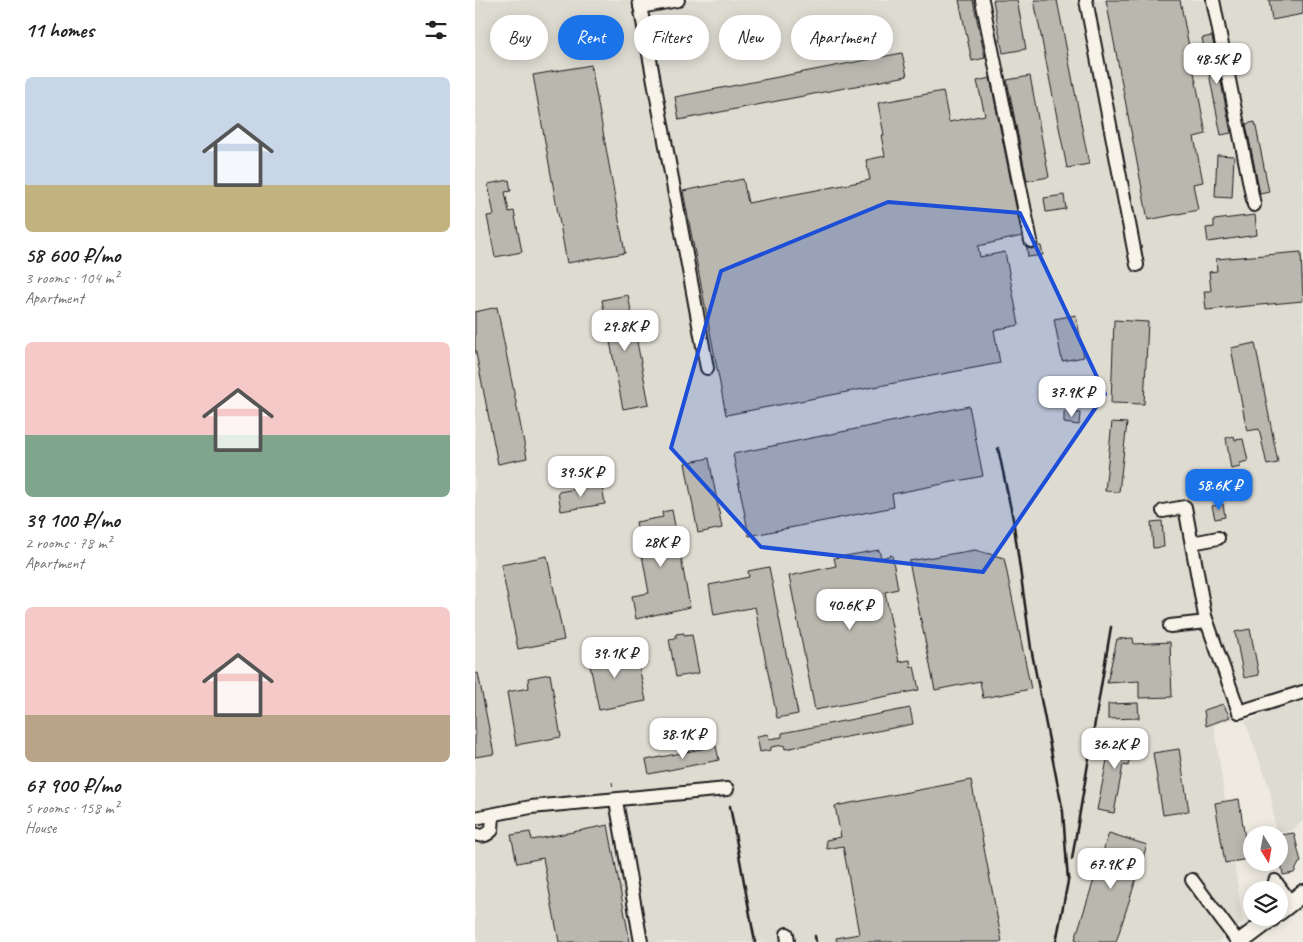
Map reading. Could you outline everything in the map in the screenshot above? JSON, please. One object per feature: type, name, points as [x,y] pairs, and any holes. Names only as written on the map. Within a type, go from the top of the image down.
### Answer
[{"type":"main road","points":[[1239,942],[1261,926]]},
{"type":"lane","points":[[678,0],[639,4],[707,368]]},
{"type":"lane","points":[[982,0],[1031,241]]},
{"type":"lane","points":[[1086,0],[1137,265]]},
{"type":"lane","points":[[1213,0],[1254,206]]},
{"type":"lane","points":[[1163,511],[1185,507],[1207,622],[1239,712],[1303,692]]},
{"type":"lane","points":[[1192,543],[1218,538]]},
{"type":"lane","points":[[1170,626],[1207,622]]},
{"type":"lane","points":[[475,818],[616,800],[727,789]]},
{"type":"lane","points":[[616,800],[641,942]]},
{"type":"lane","points":[[475,834],[481,836],[488,834],[492,830],[493,815]]},
{"type":"lane","points":[[1193,880],[1239,942]]},
{"type":"highlighted area","points":[[888,202],[1020,213],[1105,394],[983,572],[761,547],[671,448],[721,271]]},
{"type":"shaded area","points":[[475,0],[1303,0],[1303,694],[1214,725],[1243,923],[1217,942],[478,942],[475,927]]},
{"type":"shaded area","points":[[1303,700],[1303,820],[1293,830],[1288,831],[1288,826],[1275,826],[1270,789],[1245,721],[1259,717],[1259,712]]},
{"type":"building","points":[[959,0],[973,0],[985,58],[972,61]]},
{"type":"building","points":[[993,0],[1017,0],[1026,49],[1003,53]]},
{"type":"building","points":[[1034,0],[1057,0],[1089,164],[1067,168]]},
{"type":"building","points":[[1106,0],[1180,0],[1206,134],[1194,137],[1203,182],[1193,184],[1198,210],[1148,220]]},
{"type":"building","points":[[1269,0],[1303,0],[1303,14],[1272,20]]},
{"type":"building","points":[[1212,36],[1231,133],[1221,135],[1202,38]]},
{"type":"building","points":[[902,53],[907,76],[679,120],[675,97],[866,60],[893,60],[893,55]]},
{"type":"building","points":[[591,65],[625,253],[567,263],[533,75]]},
{"type":"building","points":[[1030,76],[1049,177],[1027,181],[1007,80]]},
{"type":"building","points":[[990,78],[1022,236],[978,246],[980,257],[1005,252],[1019,325],[994,330],[1000,363],[726,415],[683,191],[743,179],[748,203],[870,180],[866,160],[885,156],[881,135],[884,135],[878,103],[943,91],[949,122],[985,115],[977,81]]},
{"type":"building","points":[[1255,122],[1269,192],[1260,194],[1246,124]]},
{"type":"building","points":[[1217,155],[1234,156],[1232,198],[1215,197]]},
{"type":"building","points":[[509,180],[511,191],[505,192],[509,212],[514,211],[522,252],[495,257],[487,216],[494,215],[488,184]]},
{"type":"building","points":[[1064,195],[1066,209],[1046,212],[1044,198]]},
{"type":"building","points":[[1255,215],[1257,235],[1208,242],[1206,228],[1214,227],[1214,220]]},
{"type":"building","points":[[1041,246],[1043,255],[1028,257],[1027,248],[1032,249]]},
{"type":"building","points":[[1301,252],[1303,301],[1206,310],[1204,291],[1211,291],[1209,272],[1217,271],[1216,259]]},
{"type":"building","points":[[628,295],[649,404],[623,409],[602,300]]},
{"type":"building","points":[[497,307],[527,458],[498,464],[475,348],[475,312]]},
{"type":"building","points":[[1076,315],[1084,357],[1062,361],[1054,319]]},
{"type":"building","points":[[1114,320],[1148,322],[1144,404],[1111,403]]},
{"type":"building","points":[[1255,343],[1278,463],[1267,465],[1259,429],[1247,431],[1231,348]]},
{"type":"building","points":[[969,406],[983,476],[892,494],[894,507],[749,536],[733,454]]},
{"type":"building","points":[[1064,412],[1080,413],[1079,425],[1064,423]]},
{"type":"building","points":[[1112,422],[1127,423],[1119,492],[1105,491]]},
{"type":"building","points":[[1234,436],[1235,440],[1243,439],[1248,461],[1240,463],[1240,467],[1231,469],[1226,438]]},
{"type":"building","points":[[709,458],[722,528],[698,533],[685,463]]},
{"type":"building","points":[[602,485],[605,504],[561,511],[558,492]]},
{"type":"building","points":[[1223,504],[1225,517],[1215,519],[1212,506]]},
{"type":"building","points":[[672,510],[690,607],[636,619],[632,596],[649,593],[636,522],[663,517],[662,512]]},
{"type":"building","points":[[1162,521],[1164,547],[1153,548],[1151,522]]},
{"type":"building","points":[[879,550],[881,558],[892,555],[898,589],[885,592],[899,662],[910,660],[911,667],[914,666],[919,690],[815,710],[789,576],[836,566],[834,558]]},
{"type":"building","points":[[975,550],[1004,558],[1031,689],[983,698],[980,681],[935,690],[909,561]]},
{"type":"building","points":[[547,556],[564,640],[518,649],[501,565]]},
{"type":"building","points":[[769,567],[798,714],[777,718],[755,607],[714,615],[709,585],[749,577],[748,571]]},
{"type":"building","points":[[1250,629],[1259,675],[1244,678],[1235,632]]},
{"type":"building","points":[[684,633],[684,636],[692,635],[699,673],[676,677],[669,639],[676,638],[676,634]]},
{"type":"building","points":[[1133,638],[1134,644],[1170,642],[1172,697],[1139,698],[1139,681],[1107,683],[1117,639]]},
{"type":"building","points":[[617,644],[621,664],[638,661],[646,701],[599,710],[587,650]]},
{"type":"building","points":[[478,673],[494,754],[475,757],[475,674]]},
{"type":"building","points":[[550,674],[561,737],[516,745],[507,692],[529,688],[528,678]]},
{"type":"building","points":[[1138,703],[1139,718],[1108,719],[1108,704]]},
{"type":"building","points":[[1223,704],[1230,717],[1206,726],[1204,710]]},
{"type":"building","points":[[910,708],[913,724],[785,749],[784,745],[771,747],[771,750],[760,752],[757,736],[768,734],[769,739],[782,737],[782,733]]},
{"type":"building","points":[[1135,731],[1128,766],[1123,765],[1114,813],[1097,810],[1112,735]]},
{"type":"building","points":[[716,746],[719,760],[649,774],[646,760]]},
{"type":"building","points":[[1179,749],[1189,811],[1163,815],[1153,753]]},
{"type":"building","points":[[971,780],[1002,942],[837,942],[836,938],[859,934],[843,846],[827,849],[826,840],[841,837],[835,806]]},
{"type":"building","points":[[1239,799],[1243,826],[1243,860],[1225,863],[1215,803]]},
{"type":"building","points":[[608,825],[630,942],[559,942],[543,858],[517,863],[511,835],[530,832],[532,840]]},
{"type":"building","points":[[1109,833],[1147,845],[1116,942],[1084,942],[1075,939]]},
{"type":"building","points":[[1294,833],[1301,862],[1294,873],[1283,875],[1282,871],[1288,871],[1288,834]]},
{"type":"railway","points":[[998,448],[1013,519],[1031,648],[1063,812],[1068,881]]},
{"type":"railway","points":[[1072,859],[1111,627]]},
{"type":"railway","points":[[730,806],[755,942]]},
{"type":"railway","points":[[1056,942],[1069,876]]},
{"type":"railway","points":[[815,936],[816,942]]}]
